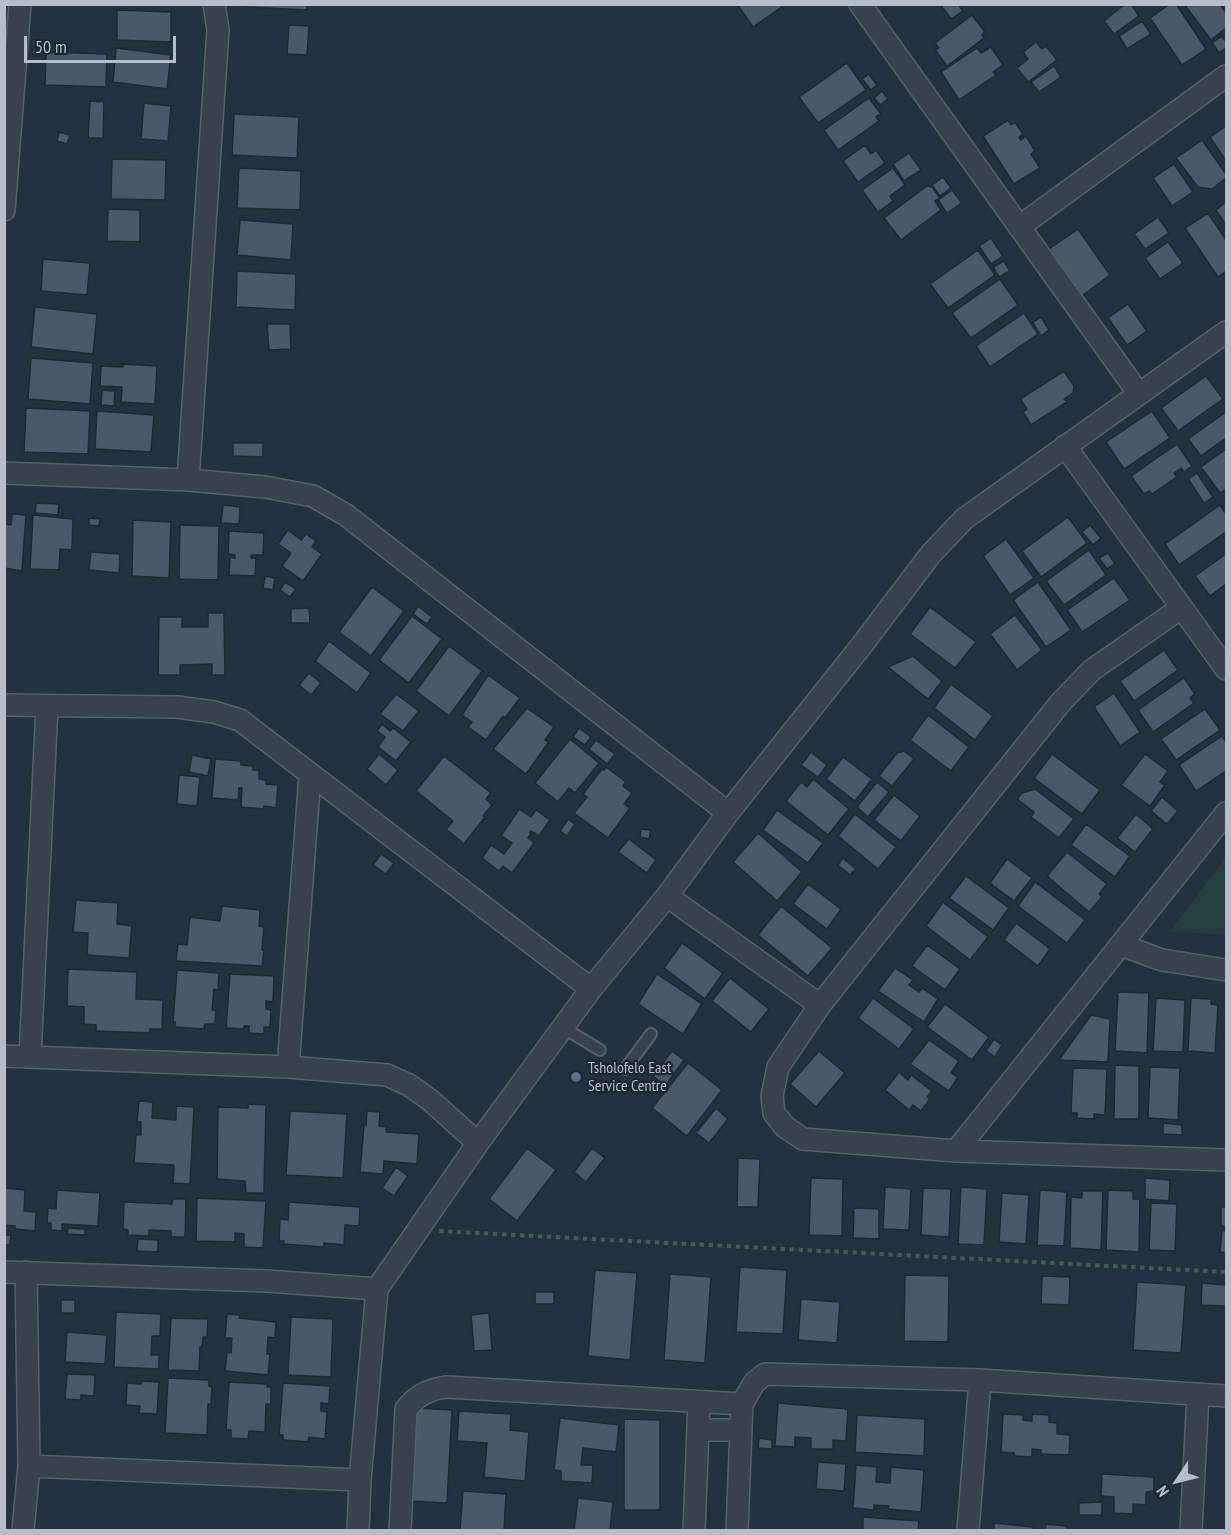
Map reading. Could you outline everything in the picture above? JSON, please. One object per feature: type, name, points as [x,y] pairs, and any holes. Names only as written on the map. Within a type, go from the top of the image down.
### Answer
[{"type":"street","points":[[4,210],[20,4]]},
{"type":"street","points":[[188,480],[218,30],[214,4]]},
{"type":"street","points":[[860,4],[1139,394]]},
{"type":"street","points":[[1019,227],[1227,76]]},
{"type":"street","points":[[358,1530],[376,1289],[562,1027],[667,896],[728,813],[862,645],[930,555],[964,519],[1227,332]]},
{"type":"street","points":[[1065,446],[1180,608],[1227,669]]},
{"type":"street","points":[[4,472],[188,480],[265,487],[313,496],[346,515],[728,813]]},
{"type":"street","points":[[1180,608],[1092,670],[1061,702],[820,1005],[778,1067],[772,1096],[774,1113],[785,1127],[803,1139],[956,1150],[1227,1160]]},
{"type":"street","points":[[4,705],[177,707],[214,712],[240,720],[591,989]]},
{"type":"street","points":[[30,1057],[47,706]]},
{"type":"street","points":[[288,1067],[310,775]]},
{"type":"street","points":[[956,1150],[1227,813]]},
{"type":"street","points":[[667,896],[820,1005]]},
{"type":"street","points":[[1121,945],[1162,960],[1227,970]]},
{"type":"street","points":[[4,1056],[288,1067],[387,1075],[409,1085],[430,1100],[478,1143]]},
{"type":"street","points":[[4,1272],[267,1281],[376,1289]]},
{"type":"street","points":[[24,1530],[28,1466],[26,1272]]},
{"type":"street","points":[[737,1530],[742,1404],[754,1383],[765,1374],[980,1380],[1227,1396]]},
{"type":"street","points":[[968,1530],[980,1380]]},
{"type":"street","points":[[400,1530],[406,1409],[412,1401],[427,1390],[446,1387],[742,1404]]},
{"type":"street","points":[[1191,1530],[1198,1395]]},
{"type":"street","points":[[694,1530],[699,1402]]},
{"type":"street","points":[[698,1430],[741,1430]]},
{"type":"street","points":[[28,1466],[360,1480]]},
{"type":"lane","points":[[562,1027],[600,1050]]},
{"type":"lane","points":[[625,1069],[651,1034]]},
{"type":"path","points":[[417,1230],[1227,1272]]},
{"type":"green space","points":[[1226,857],[1226,935],[1170,931]]},
{"type":"building","points":[[247,4],[307,4],[307,10],[247,7]]},
{"type":"building","points":[[737,4],[786,4],[753,27]]},
{"type":"building","points":[[940,4],[958,4],[963,11],[951,19]]},
{"type":"building","points":[[1125,4],[1131,4],[1139,16],[1114,34],[1104,21]]},
{"type":"building","points":[[1170,4],[1176,4],[1206,49],[1182,65],[1150,18]]},
{"type":"building","points":[[1184,4],[1220,4],[1226,13],[1226,28],[1211,40]]},
{"type":"building","points":[[117,10],[171,12],[171,42],[117,40]]},
{"type":"building","points":[[972,15],[985,32],[982,35],[984,38],[947,66],[935,50],[939,48],[935,43]]},
{"type":"building","points":[[1142,21],[1151,34],[1127,49],[1119,36]]},
{"type":"building","points":[[289,25],[309,26],[307,55],[287,54]]},
{"type":"building","points":[[1222,36],[1226,42],[1226,48],[1219,53],[1212,43]]},
{"type":"building","points":[[1036,42],[1042,49],[1046,46],[1057,60],[1028,82],[1017,68],[1028,59],[1023,52]]},
{"type":"building","points":[[991,47],[1003,65],[993,72],[996,75],[959,100],[941,72],[977,48],[981,53]]},
{"type":"building","points":[[116,48],[171,55],[167,89],[113,82]]},
{"type":"building","points":[[46,52],[107,54],[106,87],[45,85]]},
{"type":"building","points":[[847,63],[866,90],[818,123],[799,97]]},
{"type":"building","points":[[1054,66],[1061,77],[1039,92],[1031,82]]},
{"type":"building","points":[[869,74],[877,85],[871,90],[862,79]]},
{"type":"building","points":[[882,91],[888,99],[880,105],[874,98]]},
{"type":"building","points":[[869,98],[881,114],[876,117],[879,121],[838,150],[824,130]]},
{"type":"building","points":[[90,101],[104,102],[103,138],[88,138]]},
{"type":"building","points":[[144,103],[171,106],[168,141],[141,139]]},
{"type":"building","points":[[234,114],[299,117],[297,158],[232,155]]},
{"type":"building","points":[[1008,120],[1011,125],[1015,122],[1023,134],[1019,137],[1021,140],[1026,136],[1035,151],[1031,154],[1040,168],[1014,184],[983,136]]},
{"type":"building","points":[[1226,126],[1226,161],[1210,137]]},
{"type":"building","points":[[59,132],[70,135],[67,144],[57,141]]},
{"type":"building","points":[[1202,140],[1226,174],[1226,178],[1212,189],[1198,187],[1176,158]]},
{"type":"building","points":[[865,145],[871,154],[876,150],[885,163],[858,182],[843,161]]},
{"type":"building","points":[[909,153],[921,170],[904,181],[893,164]]},
{"type":"building","points":[[112,159],[166,160],[165,200],[111,199]]},
{"type":"building","points":[[1174,164],[1193,192],[1172,206],[1153,178]]},
{"type":"building","points":[[239,168],[301,171],[300,210],[237,208]]},
{"type":"building","points":[[893,168],[905,185],[890,196],[893,201],[878,212],[862,190]]},
{"type":"building","points":[[943,177],[951,188],[940,196],[932,185]]},
{"type":"building","points":[[927,186],[932,187],[940,198],[935,201],[941,210],[901,240],[884,218]]},
{"type":"building","points":[[952,190],[962,203],[947,213],[938,200]]},
{"type":"building","points":[[1226,202],[1226,225],[1216,210]]},
{"type":"building","points":[[108,209],[140,210],[140,242],[107,241]]},
{"type":"building","points":[[1208,213],[1226,240],[1226,271],[1218,277],[1185,228]]},
{"type":"building","points":[[1158,217],[1169,233],[1145,249],[1134,234]]},
{"type":"building","points":[[240,220],[293,224],[291,260],[237,255]]},
{"type":"building","points":[[1078,229],[1110,275],[1082,296],[1049,249]]},
{"type":"building","points":[[991,238],[1003,256],[991,264],[979,246]]},
{"type":"building","points":[[1168,242],[1183,263],[1160,279],[1145,258]]},
{"type":"building","points":[[978,250],[995,275],[948,308],[930,284]]},
{"type":"building","points":[[43,259],[90,263],[87,295],[41,291]]},
{"type":"building","points":[[1004,261],[1010,271],[999,277],[993,267]]},
{"type":"building","points":[[237,271],[296,274],[295,310],[236,307]]},
{"type":"building","points":[[1000,279],[1018,305],[971,338],[952,313]]},
{"type":"building","points":[[1128,304],[1147,331],[1127,345],[1108,318]]},
{"type":"building","points":[[35,307],[97,314],[93,354],[31,347]]},
{"type":"building","points":[[1024,313],[1038,334],[990,367],[976,346]]},
{"type":"building","points":[[1041,317],[1049,330],[1041,336],[1033,322]]},
{"type":"building","points":[[267,324],[290,324],[291,349],[269,350]]},
{"type":"building","points":[[31,358],[93,363],[90,404],[28,399]]},
{"type":"building","points":[[123,364],[157,366],[155,404],[121,402],[122,387],[100,386],[101,366],[123,367]]},
{"type":"building","points":[[1064,371],[1074,386],[1073,393],[1064,399],[1067,402],[1031,425],[1023,412],[1027,409],[1020,399]]},
{"type":"building","points":[[1206,376],[1223,399],[1178,431],[1161,408]]},
{"type":"building","points":[[102,390],[115,391],[114,406],[101,405]]},
{"type":"building","points":[[26,408],[90,411],[88,454],[24,452]]},
{"type":"building","points":[[97,411],[154,415],[151,452],[95,449]]},
{"type":"building","points":[[1152,411],[1170,438],[1124,469],[1106,442]]},
{"type":"building","points":[[1226,412],[1226,438],[1201,456],[1188,439]]},
{"type":"building","points":[[233,443],[263,443],[263,457],[233,456]]},
{"type":"building","points":[[1177,444],[1192,466],[1184,472],[1181,468],[1174,473],[1177,477],[1152,494],[1149,491],[1144,494],[1131,476]]},
{"type":"building","points":[[1226,449],[1226,489],[1220,493],[1201,467]]},
{"type":"building","points":[[1197,473],[1213,497],[1204,503],[1188,479]]},
{"type":"building","points":[[36,503],[59,504],[58,515],[35,513]]},
{"type":"building","points":[[223,505],[240,507],[239,524],[221,523]]},
{"type":"building","points":[[1220,505],[1226,514],[1226,532],[1179,565],[1165,544]]},
{"type":"building","points":[[4,512],[5,524],[11,525],[12,514],[26,515],[22,571],[4,568]]},
{"type":"building","points":[[33,515],[73,519],[72,550],[60,549],[59,570],[30,569]]},
{"type":"building","points":[[1068,517],[1087,543],[1041,577],[1022,551]]},
{"type":"building","points":[[89,518],[100,519],[99,526],[89,525]]},
{"type":"building","points":[[133,520],[171,522],[169,578],[132,576]]},
{"type":"building","points":[[180,525],[219,526],[218,580],[179,579]]},
{"type":"building","points":[[1090,525],[1101,538],[1093,545],[1082,532]]},
{"type":"building","points":[[288,530],[301,540],[306,534],[316,541],[312,547],[322,554],[303,581],[282,566],[291,553],[278,544]]},
{"type":"building","points":[[229,531],[264,533],[263,555],[251,555],[251,558],[256,558],[255,576],[229,575],[230,557],[235,558],[235,555],[228,554]]},
{"type":"building","points":[[1006,539],[1034,578],[1010,595],[983,556]]},
{"type":"building","points":[[1089,550],[1106,575],[1064,605],[1046,581]]},
{"type":"building","points":[[91,552],[120,554],[119,573],[89,570]]},
{"type":"building","points":[[1108,553],[1115,564],[1107,569],[1099,558]]},
{"type":"building","points":[[1226,554],[1226,584],[1210,596],[1195,576]]},
{"type":"building","points":[[265,576],[275,578],[273,590],[263,588]]},
{"type":"building","points":[[1114,578],[1130,600],[1082,632],[1067,610]]},
{"type":"building","points":[[285,582],[296,589],[290,597],[280,590]]},
{"type":"building","points":[[1038,582],[1071,630],[1046,647],[1013,600]]},
{"type":"building","points":[[372,587],[404,611],[371,656],[339,632]]},
{"type":"building","points":[[418,606],[432,617],[427,624],[413,614]]},
{"type":"building","points":[[930,607],[976,642],[955,668],[910,634]]},
{"type":"building","points":[[309,608],[310,623],[291,623],[291,609]]},
{"type":"building","points":[[208,613],[224,613],[225,675],[212,675],[212,664],[180,665],[180,675],[158,675],[159,617],[182,617],[182,627],[208,627]]},
{"type":"building","points":[[1015,615],[1042,650],[1017,670],[990,634]]},
{"type":"building","points":[[412,616],[442,639],[409,683],[379,660]]},
{"type":"building","points":[[329,641],[371,673],[357,693],[315,661]]},
{"type":"building","points":[[449,646],[482,671],[449,716],[416,691]]},
{"type":"building","points":[[1164,650],[1178,670],[1134,701],[1120,681]]},
{"type":"building","points":[[913,656],[942,681],[928,699],[888,667]]},
{"type":"building","points":[[309,673],[321,683],[311,695],[299,685]]},
{"type":"building","points":[[488,675],[520,698],[505,718],[503,716],[486,740],[468,727],[472,722],[462,715]]},
{"type":"building","points":[[1184,678],[1195,694],[1190,698],[1194,703],[1153,732],[1138,710]]},
{"type":"building","points":[[951,684],[993,716],[975,740],[934,708]]},
{"type":"building","points":[[1114,693],[1140,732],[1120,746],[1094,707]]},
{"type":"building","points":[[396,694],[419,711],[403,731],[380,714]]},
{"type":"building","points":[[527,708],[554,727],[545,740],[549,742],[526,774],[493,749]]},
{"type":"building","points":[[1205,709],[1220,730],[1176,760],[1161,739]]},
{"type":"building","points":[[928,715],[969,747],[951,771],[910,740]]},
{"type":"building","points":[[382,724],[390,731],[393,728],[411,742],[396,761],[378,747],[385,737],[377,731]]},
{"type":"building","points":[[579,728],[591,737],[585,745],[573,737]]},
{"type":"building","points":[[1222,736],[1226,742],[1226,771],[1196,791],[1179,765]]},
{"type":"building","points":[[570,739],[599,763],[575,793],[569,788],[558,802],[535,783]]},
{"type":"building","points":[[596,740],[615,754],[607,764],[589,749]]},
{"type":"building","points":[[904,751],[914,759],[892,786],[879,776],[897,753]]},
{"type":"building","points":[[811,752],[827,765],[818,777],[801,765]]},
{"type":"building","points":[[379,754],[398,770],[386,785],[367,769]]},
{"type":"building","points":[[1052,754],[1100,790],[1082,814],[1034,778]]},
{"type":"building","points":[[1145,754],[1168,771],[1160,782],[1165,785],[1150,806],[1121,785]]},
{"type":"building","points":[[192,755],[211,759],[208,776],[189,772]]},
{"type":"building","points":[[444,756],[491,793],[486,799],[492,805],[464,844],[446,829],[453,821],[416,791]]},
{"type":"building","points":[[843,757],[872,779],[855,801],[826,779]]},
{"type":"building","points":[[215,759],[241,761],[241,765],[253,766],[253,770],[259,770],[259,779],[266,780],[266,784],[278,785],[276,808],[241,807],[242,788],[239,788],[238,800],[212,798]]},
{"type":"building","points":[[606,767],[626,782],[623,786],[632,793],[624,804],[630,808],[608,838],[574,813],[587,797],[583,794]]},
{"type":"building","points":[[179,775],[200,777],[197,806],[177,804]]},
{"type":"building","points":[[813,779],[849,809],[828,835],[786,801],[801,782],[807,787]]},
{"type":"building","points":[[877,782],[889,792],[868,817],[857,807]]},
{"type":"building","points":[[1035,789],[1074,819],[1059,838],[1031,817],[1034,812],[1017,799],[1022,793]]},
{"type":"building","points":[[894,795],[920,816],[901,841],[874,820]]},
{"type":"building","points":[[1162,797],[1178,811],[1167,824],[1151,811]]},
{"type":"building","points":[[519,809],[531,817],[536,810],[550,820],[539,836],[531,831],[528,838],[534,843],[512,873],[503,866],[499,871],[482,858],[491,845],[504,854],[512,843],[501,836]]},
{"type":"building","points":[[777,810],[823,843],[808,863],[763,830]]},
{"type":"building","points":[[855,814],[896,847],[878,869],[838,836]]},
{"type":"building","points":[[1136,814],[1153,829],[1135,852],[1117,838]]},
{"type":"building","points":[[568,819],[575,824],[567,836],[560,831]]},
{"type":"building","points":[[1086,824],[1130,856],[1115,877],[1071,845]]},
{"type":"building","points":[[641,829],[651,830],[649,839],[640,837]]},
{"type":"building","points":[[758,833],[802,872],[777,901],[733,862]]},
{"type":"building","points":[[629,839],[656,860],[647,873],[618,852]]},
{"type":"building","points":[[1067,852],[1107,884],[1099,894],[1102,897],[1089,912],[1047,876]]},
{"type":"building","points":[[381,854],[394,863],[386,874],[373,865]]},
{"type":"building","points":[[843,858],[856,869],[850,875],[838,865]]},
{"type":"building","points":[[1007,859],[1032,878],[1014,901],[990,883]]},
{"type":"building","points":[[966,876],[1009,908],[993,930],[949,898]]},
{"type":"building","points":[[1035,882],[1085,920],[1067,943],[1018,906]]},
{"type":"building","points":[[808,884],[841,909],[827,929],[793,904]]},
{"type":"building","points":[[76,900],[118,903],[117,924],[132,926],[129,958],[87,955],[88,933],[73,932]]},
{"type":"building","points":[[943,902],[988,937],[970,960],[926,926]]},
{"type":"building","points":[[222,906],[260,910],[259,926],[264,927],[262,966],[176,961],[178,944],[187,945],[190,917],[220,921]]},
{"type":"building","points":[[781,906],[832,948],[808,976],[758,935]]},
{"type":"building","points":[[1016,923],[1050,949],[1038,966],[1004,940]]},
{"type":"building","points":[[682,943],[723,973],[705,999],[664,968]]},
{"type":"building","points":[[927,945],[960,969],[945,990],[912,966]]},
{"type":"building","points":[[895,968],[913,980],[909,985],[919,992],[922,988],[938,999],[924,1022],[878,991]]},
{"type":"building","points":[[68,969],[137,972],[136,999],[163,1000],[162,1029],[150,1029],[150,1033],[96,1031],[96,1025],[84,1024],[84,1007],[67,1006]]},
{"type":"building","points":[[177,970],[219,973],[218,990],[214,989],[212,1010],[216,1011],[215,1024],[205,1024],[204,1029],[175,1027],[175,1022],[173,1022]]},
{"type":"building","points":[[230,974],[274,976],[273,1002],[266,1001],[266,1009],[271,1010],[270,1027],[264,1027],[264,1034],[249,1033],[249,1026],[244,1026],[244,1029],[226,1028]]},
{"type":"building","points":[[657,974],[702,1004],[683,1034],[638,1004]]},
{"type":"building","points":[[730,978],[769,1009],[751,1032],[712,1001]]},
{"type":"building","points":[[1118,992],[1149,993],[1147,1053],[1115,1051]]},
{"type":"building","points":[[873,998],[914,1029],[899,1049],[858,1018]]},
{"type":"building","points":[[1156,998],[1185,1000],[1183,1052],[1153,1051]]},
{"type":"building","points":[[1191,998],[1211,999],[1211,1004],[1218,1005],[1215,1053],[1188,1051]]},
{"type":"building","points":[[945,1004],[989,1037],[972,1060],[927,1027]]},
{"type":"building","points":[[1091,1015],[1110,1019],[1108,1062],[1059,1060]]},
{"type":"building","points":[[994,1039],[1002,1045],[995,1057],[986,1051]]},
{"type":"building","points":[[929,1040],[959,1061],[951,1073],[958,1077],[949,1091],[910,1064]]},
{"type":"building","points":[[672,1051],[684,1060],[665,1086],[653,1076]]},
{"type":"building","points":[[819,1051],[845,1073],[816,1107],[790,1084]]},
{"type":"building","points":[[688,1063],[722,1090],[687,1136],[652,1108]]},
{"type":"building","points":[[1115,1065],[1139,1066],[1139,1119],[1114,1119]]},
{"type":"building","points":[[1150,1067],[1180,1068],[1178,1120],[1148,1118]]},
{"type":"building","points":[[1073,1068],[1107,1069],[1105,1115],[1094,1114],[1094,1119],[1077,1118],[1077,1113],[1071,1113]]},
{"type":"building","points":[[899,1072],[908,1080],[911,1075],[932,1091],[927,1097],[930,1099],[921,1111],[913,1105],[909,1110],[885,1090]]},
{"type":"building","points":[[139,1101],[153,1102],[152,1118],[176,1120],[176,1106],[194,1107],[190,1184],[173,1183],[174,1165],[134,1163],[136,1135],[141,1135],[141,1122],[137,1122]]},
{"type":"building","points":[[248,1104],[266,1105],[264,1193],[246,1193],[245,1181],[217,1179],[218,1107],[248,1108]]},
{"type":"building","points":[[716,1108],[728,1119],[709,1143],[696,1133]]},
{"type":"building","points":[[290,1111],[347,1114],[343,1178],[286,1175]]},
{"type":"building","points":[[367,1111],[380,1112],[379,1126],[387,1127],[386,1132],[419,1134],[417,1164],[384,1161],[383,1174],[360,1172]]},
{"type":"building","points":[[1163,1123],[1182,1125],[1182,1135],[1163,1134]]},
{"type":"building","points":[[527,1148],[556,1170],[517,1221],[489,1199]]},
{"type":"building","points":[[592,1148],[605,1158],[586,1182],[574,1172]]},
{"type":"building","points":[[738,1158],[760,1159],[758,1207],[737,1207]]},
{"type":"building","points":[[396,1167],[408,1176],[394,1196],[382,1188]]},
{"type":"building","points":[[811,1178],[843,1179],[842,1236],[809,1235]]},
{"type":"building","points":[[1145,1178],[1170,1180],[1169,1201],[1145,1199]]},
{"type":"building","points":[[885,1187],[911,1189],[909,1230],[883,1229]]},
{"type":"building","points":[[961,1187],[987,1189],[984,1245],[958,1244]]},
{"type":"building","points":[[4,1188],[25,1190],[24,1211],[36,1212],[35,1231],[15,1229],[15,1226],[4,1225]]},
{"type":"building","points":[[923,1188],[951,1189],[949,1237],[921,1235]]},
{"type":"building","points":[[57,1190],[100,1193],[98,1226],[62,1224],[62,1231],[51,1230],[51,1223],[47,1223],[48,1208],[56,1209]]},
{"type":"building","points":[[1040,1190],[1067,1192],[1064,1246],[1037,1245]]},
{"type":"building","points":[[1108,1190],[1133,1191],[1133,1199],[1140,1199],[1139,1252],[1106,1250]]},
{"type":"building","points":[[1082,1191],[1103,1191],[1101,1250],[1070,1248],[1071,1197],[1082,1198]]},
{"type":"building","points":[[1002,1193],[1029,1195],[1026,1244],[999,1242]]},
{"type":"building","points":[[197,1198],[266,1201],[263,1248],[244,1247],[244,1234],[235,1233],[235,1242],[196,1241]]},
{"type":"building","points":[[173,1199],[186,1199],[185,1237],[171,1237],[171,1231],[149,1230],[149,1236],[128,1235],[128,1230],[123,1229],[124,1202],[172,1204]]},
{"type":"building","points":[[289,1202],[360,1207],[359,1226],[345,1225],[344,1245],[324,1243],[324,1247],[283,1244],[284,1241],[279,1241],[280,1219],[288,1220]]},
{"type":"building","points":[[1151,1203],[1177,1204],[1175,1251],[1149,1250]]},
{"type":"building","points":[[1221,1207],[1226,1207],[1226,1227],[1221,1226]]},
{"type":"building","points":[[854,1208],[879,1209],[879,1239],[853,1238]]},
{"type":"building","points":[[68,1228],[85,1229],[85,1235],[67,1234]]},
{"type":"building","points":[[1222,1230],[1226,1231],[1226,1253],[1220,1252]]},
{"type":"building","points":[[4,1235],[11,1235],[10,1245],[4,1245]]},
{"type":"building","points":[[138,1239],[158,1240],[158,1252],[137,1251]]},
{"type":"building","points":[[740,1267],[787,1270],[783,1334],[736,1332]]},
{"type":"building","points":[[595,1270],[637,1273],[630,1360],[588,1356]]},
{"type":"building","points":[[670,1274],[711,1277],[705,1363],[664,1360]]},
{"type":"building","points":[[905,1275],[949,1276],[948,1342],[904,1341]]},
{"type":"building","points":[[1042,1276],[1070,1277],[1069,1305],[1041,1304]]},
{"type":"building","points":[[1137,1282],[1186,1285],[1181,1353],[1133,1350]]},
{"type":"building","points":[[1202,1283],[1226,1285],[1226,1306],[1201,1305]]},
{"type":"building","points":[[535,1292],[554,1292],[554,1304],[535,1304]]},
{"type":"building","points":[[801,1299],[840,1302],[837,1343],[798,1340]]},
{"type":"building","points":[[61,1300],[75,1300],[75,1313],[61,1313]]},
{"type":"building","points":[[116,1312],[161,1314],[160,1336],[152,1336],[151,1355],[159,1355],[159,1369],[114,1367]]},
{"type":"building","points":[[489,1313],[492,1350],[474,1351],[471,1315]]},
{"type":"building","points":[[227,1314],[240,1315],[239,1318],[276,1322],[275,1338],[268,1337],[267,1354],[270,1354],[268,1375],[225,1371],[227,1352],[231,1353],[232,1338],[225,1338]]},
{"type":"building","points":[[291,1317],[333,1319],[331,1377],[288,1375]]},
{"type":"building","points":[[171,1318],[208,1319],[207,1337],[203,1337],[202,1347],[200,1347],[199,1371],[168,1370]]},
{"type":"building","points":[[67,1332],[107,1335],[105,1364],[65,1362]]},
{"type":"building","points":[[67,1374],[95,1375],[94,1396],[81,1395],[81,1400],[65,1399]]},
{"type":"building","points":[[168,1378],[209,1380],[209,1386],[212,1387],[211,1404],[208,1404],[207,1435],[165,1433]]},
{"type":"building","points":[[141,1381],[159,1382],[157,1414],[139,1413],[140,1406],[126,1405],[127,1383],[141,1384]]},
{"type":"building","points":[[229,1382],[267,1384],[267,1387],[271,1387],[271,1404],[266,1404],[265,1432],[249,1431],[248,1439],[231,1438],[231,1430],[226,1430]]},
{"type":"building","points":[[283,1383],[330,1386],[329,1404],[321,1403],[321,1411],[327,1412],[325,1439],[309,1437],[308,1442],[283,1440],[283,1435],[279,1435]]},
{"type":"building","points":[[778,1403],[848,1409],[846,1441],[833,1440],[833,1449],[811,1449],[811,1438],[795,1437],[795,1447],[775,1446]]},
{"type":"building","points":[[416,1408],[452,1410],[447,1503],[411,1501]]},
{"type":"building","points":[[459,1411],[511,1414],[510,1430],[529,1432],[525,1481],[484,1477],[487,1443],[457,1441]]},
{"type":"building","points":[[1003,1414],[1023,1415],[1023,1420],[1032,1421],[1032,1414],[1049,1415],[1049,1422],[1057,1423],[1057,1434],[1070,1435],[1069,1455],[1041,1454],[1041,1450],[1032,1449],[1032,1457],[1001,1452]]},
{"type":"building","points":[[857,1415],[925,1419],[924,1456],[855,1452]]},
{"type":"building","points":[[560,1418],[619,1425],[616,1452],[583,1448],[581,1465],[593,1465],[592,1483],[561,1481],[561,1471],[554,1470]]},
{"type":"building","points":[[624,1419],[660,1420],[660,1510],[624,1510]]},
{"type":"building","points":[[759,1438],[772,1440],[772,1449],[758,1448]]},
{"type":"building","points":[[818,1462],[846,1464],[844,1491],[816,1489]]},
{"type":"building","points":[[856,1465],[877,1467],[876,1482],[890,1483],[891,1467],[924,1470],[921,1512],[888,1509],[889,1506],[874,1505],[874,1510],[853,1508]]},
{"type":"building","points":[[1102,1474],[1154,1477],[1154,1491],[1146,1492],[1146,1505],[1133,1504],[1133,1514],[1114,1513],[1114,1497],[1101,1496]]},
{"type":"building","points":[[463,1491],[506,1494],[504,1530],[460,1530]]},
{"type":"building","points":[[578,1498],[613,1502],[610,1530],[574,1530]]},
{"type":"building","points":[[1102,1502],[1102,1515],[1079,1515],[1079,1503]]},
{"type":"building","points":[[863,1517],[919,1521],[918,1530],[863,1530]]},
{"type":"building","points":[[994,1523],[1033,1527],[1033,1530],[994,1530]]},
{"type":"building","points":[[1046,1524],[1067,1526],[1067,1530],[1045,1530]]},
{"type":"place","name":"Tsholofelo East Service Centre","points":[[576,1077]]}]
